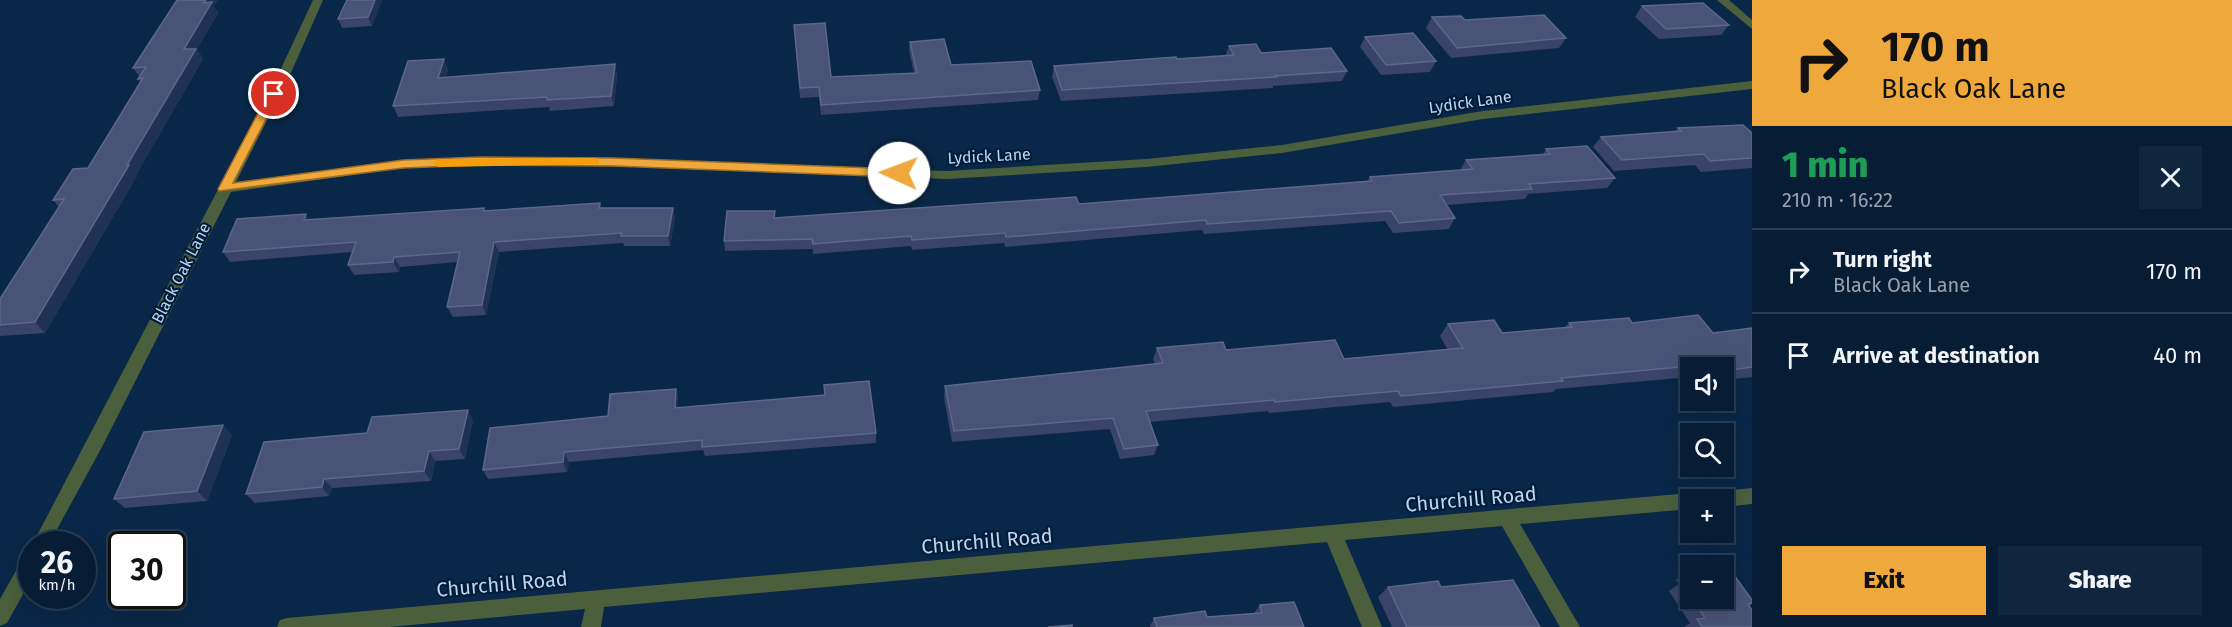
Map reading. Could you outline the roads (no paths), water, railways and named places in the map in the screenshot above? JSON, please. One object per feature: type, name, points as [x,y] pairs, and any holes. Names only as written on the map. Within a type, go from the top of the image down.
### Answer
[{"type":"street","name":"Black Oak Lane","points":[[47,531],[97,440],[284,75],[318,0]]},
{"type":"street","points":[[1722,0],[1752,26]]},
{"type":"street","name":"Lydick Lane","points":[[224,189],[403,164],[480,161],[613,162],[947,175],[1146,163],[1282,149],[1483,115],[1752,85]]},
{"type":"street","points":[[1734,498],[1752,496]]},
{"type":"street","name":"Churchill Road","points":[[287,627],[1680,502]]},
{"type":"street","points":[[1507,518],[1570,627]]},
{"type":"street","points":[[1333,534],[1372,627]]},
{"type":"street","points":[[0,617],[18,584]]},
{"type":"street","points":[[591,627],[596,598]]}]
